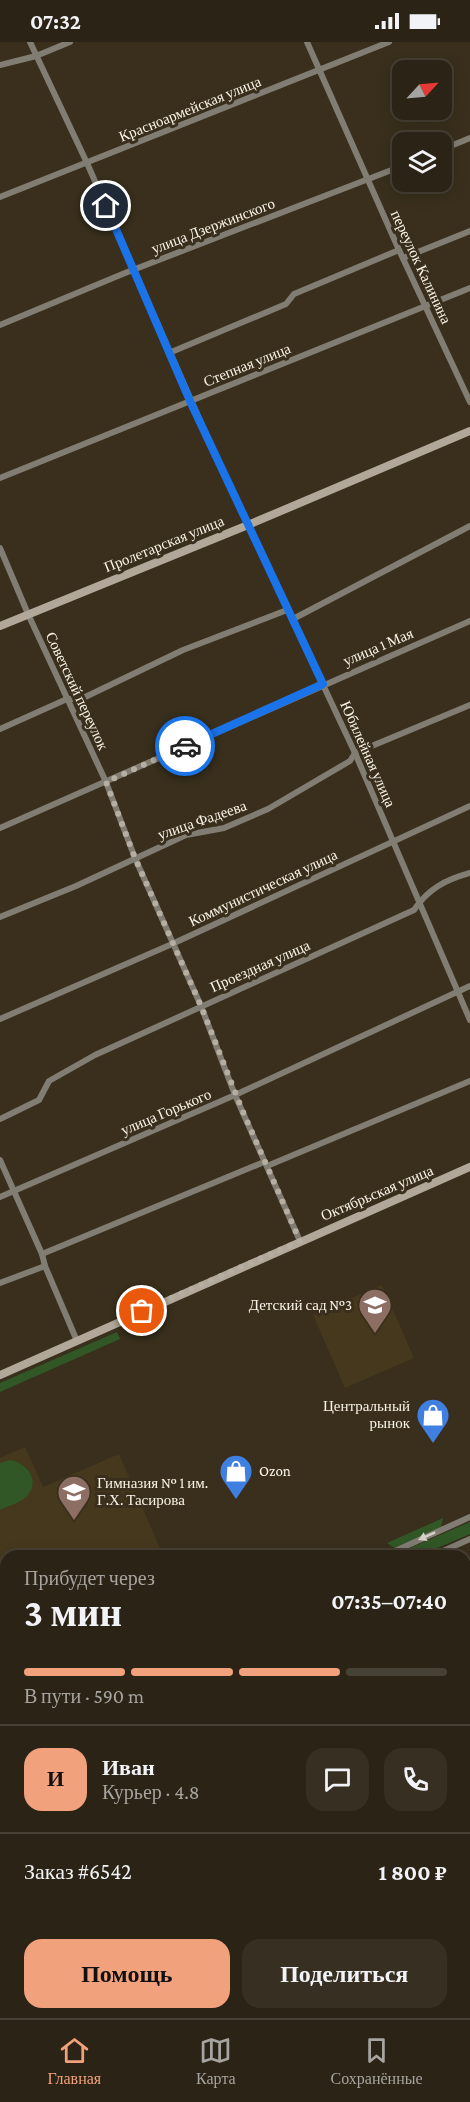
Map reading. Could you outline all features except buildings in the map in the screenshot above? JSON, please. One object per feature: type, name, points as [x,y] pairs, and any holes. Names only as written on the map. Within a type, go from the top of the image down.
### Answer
[{"type":"street","name":"Юбилейная улица","points":[[30,42],[87,163],[190,401],[355,753],[470,1020]]},
{"type":"street","points":[[0,65],[36,56],[70,42]]},
{"type":"street","name":"переулок Калинина","points":[[307,42],[399,250],[470,402]]},
{"type":"street","name":"Красноармейская улица","points":[[0,197],[389,42]]},
{"type":"street","points":[[452,145],[470,138]]},
{"type":"street","name":"улица Дзержинского","points":[[0,325],[134,270],[392,170]]},
{"type":"street","points":[[403,258],[470,231]]},
{"type":"street","points":[[169,353],[286,304],[294,294],[399,250]]},
{"type":"street","name":"Степная улица","points":[[0,478],[470,288]]},
{"type":"street","name":"Пролетарская улица","points":[[0,626],[470,431]]},
{"type":"street","points":[[293,619],[470,526]]},
{"type":"street","name":"Советский переулок","points":[[0,548],[106,782],[135,858],[201,1006],[265,1164],[300,1241]]},
{"type":"street","points":[[0,729],[67,699],[81,699],[183,650],[287,610]]},
{"type":"street","name":"улица 1 Мая","points":[[0,828],[470,621]]},
{"type":"street","name":"улица Фадеева","points":[[0,917],[76,886],[186,835],[224,828],[268,809],[350,761],[355,753],[470,705]]},
{"type":"street","name":"Коммунистическая улица","points":[[0,1019],[172,944],[470,806]]},
{"type":"street","name":"Проездная улица","points":[[0,1119],[39,1100],[50,1081],[86,1060],[414,910],[427,892],[456,877],[470,873]]},
{"type":"street","name":"улица Горького","points":[[0,1197],[236,1095],[470,986]]},
{"type":"street","points":[[42,1254],[470,1081]]},
{"type":"street","points":[[0,1160],[42,1254],[77,1341]]},
{"type":"street","name":"Октябрьская улица","points":[[0,1375],[470,1167]]},
{"type":"street","points":[[0,1283],[45,1266]]},
{"type":"street","points":[[397,1550],[470,1517]]},
{"type":"street","points":[[445,1550],[470,1539]]},
{"type":"shaded area","points":[[382,1285],[414,1358],[345,1388],[313,1315]]},
{"type":"shaded area","name":"Гимназия № 1 им. Г.Х. Тасирова","points":[[25,1447],[43,1487],[119,1454],[161,1550],[0,1550],[0,1458]]},
{"type":"green space","points":[[117,1332],[120,1339],[0,1392],[0,1383]]},
{"type":"green space","points":[[10,1460],[27,1469],[33,1484],[27,1496],[0,1510],[0,1463]]},
{"type":"green space","points":[[443,1518],[441,1528],[394,1548],[387,1543]]},
{"type":"green space","points":[[470,1522],[470,1534],[433,1550],[406,1550]]},
{"type":"way so far","points":[[142,1311],[300,1241],[264,1162],[201,1006],[135,858],[106,782],[185,746]]},
{"type":"place","name":"Детский сад №3","points":[[375,1334]]},
{"type":"place","name":"Центральный рынок","points":[[433,1444]]},
{"type":"place","name":"Ozon","points":[[236,1500]]},
{"type":"place","name":"Гимназия № 1 им. Г.Х. Тасирова","points":[[74,1521]]},
{"type":"route","points":[[106,206],[190,401],[323,684],[185,746]]}]
